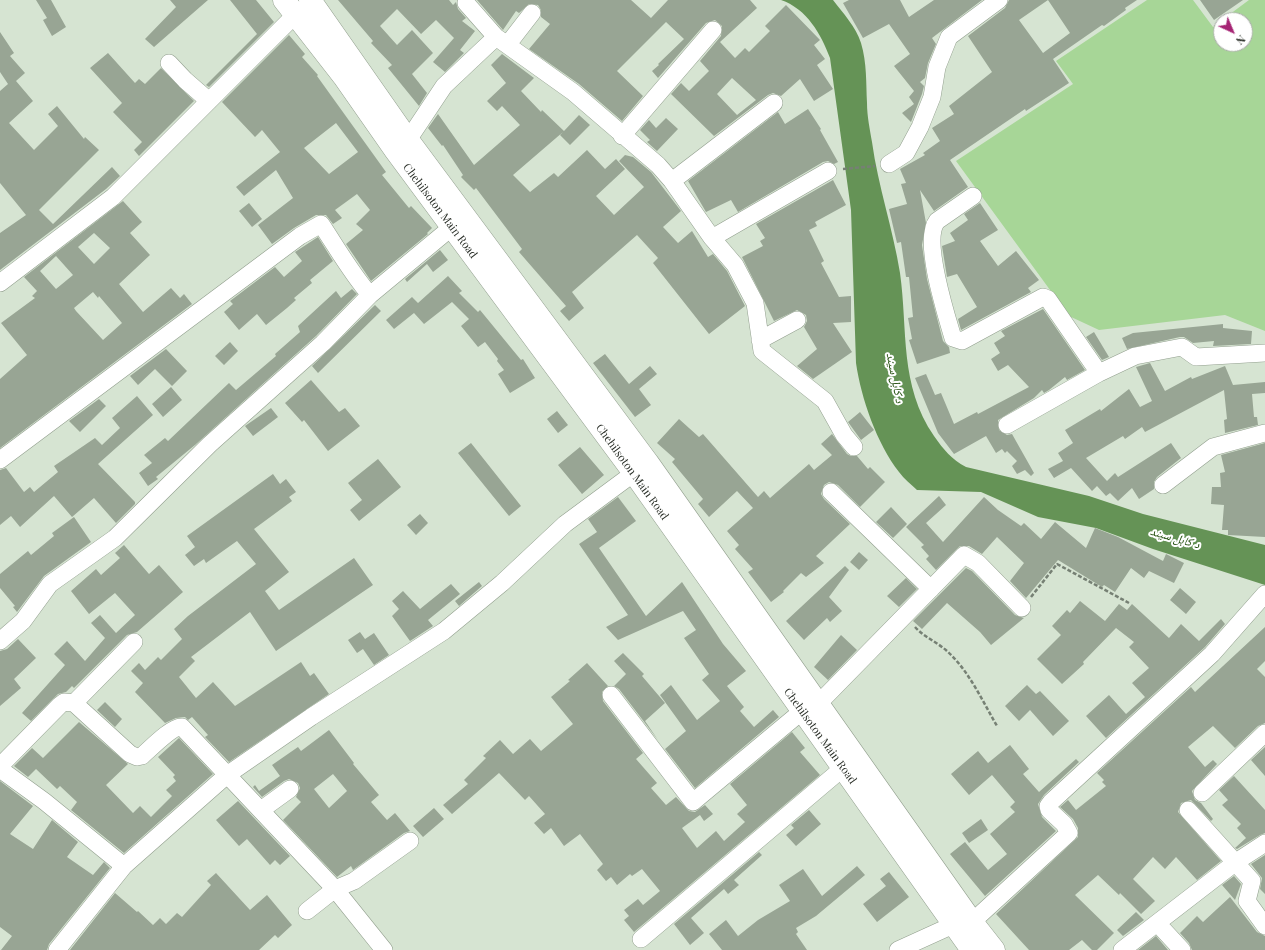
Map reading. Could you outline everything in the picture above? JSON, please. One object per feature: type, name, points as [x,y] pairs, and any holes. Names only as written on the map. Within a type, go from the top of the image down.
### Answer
[{"type":"main road","name":"Chehilsoton Main Road","points":[[310,0],[408,140],[648,463],[839,754],[963,923],[994,950]]},
{"type":"main road","name":"Chehilsoton Main Road","points":[[290,8],[344,78],[452,227],[810,708]]},
{"type":"main road","name":"Chehilsoton Main Road","points":[[963,923],[972,950]]},
{"type":"street","points":[[889,164],[906,153],[920,128],[932,97],[937,67],[949,37],[999,0]]},
{"type":"street","points":[[466,2],[502,40],[573,92],[622,136],[658,165],[672,181],[712,238],[735,264],[755,303],[762,351],[781,368],[825,401],[844,435],[854,447]]},
{"type":"street","points":[[0,283],[113,197],[210,101],[290,8]]},
{"type":"street","points":[[408,140],[444,86],[502,40],[532,13]]},
{"type":"street","points":[[622,136],[713,30]]},
{"type":"street","points":[[168,63],[185,80],[210,101]]},
{"type":"street","points":[[672,181],[774,102]]},
{"type":"street","points":[[712,238],[828,171]]},
{"type":"street","points":[[973,196],[937,220],[932,232],[935,272],[953,338],[962,341],[1043,297],[1048,299],[1099,373]]},
{"type":"street","points":[[0,460],[300,236],[321,224],[346,260],[356,278],[370,295]]},
{"type":"street","points":[[0,641],[23,621],[50,584],[115,538],[210,444],[323,343],[370,295],[452,227]]},
{"type":"street","points":[[760,340],[797,320]]},
{"type":"street","points":[[1007,425],[1099,373],[1135,356],[1182,347],[1196,357],[1265,353]]},
{"type":"street","points":[[1162,485],[1213,447],[1265,433]]},
{"type":"street","points":[[57,950],[124,866],[227,775],[311,717],[444,631],[502,583],[565,524],[634,473]]},
{"type":"street","points":[[831,492],[931,589]]},
{"type":"street","points":[[611,696],[693,802],[810,708],[964,555],[978,563],[1022,608]]},
{"type":"street","points":[[898,950],[963,923],[1069,833],[1064,824],[1049,810],[1048,806],[1051,802],[1212,654],[1265,594]]},
{"type":"street","points":[[74,703],[134,642]]},
{"type":"street","points":[[0,766],[64,702],[74,703],[130,754],[137,757],[142,756],[166,735],[178,727],[182,727],[335,889],[384,950]]},
{"type":"street","points":[[1202,793],[1265,733]]},
{"type":"street","points":[[641,939],[839,754]]},
{"type":"street","points":[[0,770],[44,801],[124,866]]},
{"type":"street","points":[[261,810],[290,789]]},
{"type":"street","points":[[1188,810],[1252,881],[1247,901],[1265,926]]},
{"type":"street","points":[[307,911],[335,889],[354,881],[410,841]]},
{"type":"street","points":[[1122,950],[1158,924],[1188,898],[1236,862],[1265,843]]},
{"type":"street","points":[[1158,924],[1182,950]]},
{"type":"path","points":[[828,171],[889,164]]},
{"type":"path","points":[[1022,608],[1057,564],[1129,603]]},
{"type":"path","points":[[903,615],[923,636],[947,650],[971,680],[997,726]]},
{"type":"shaded area","points":[[1147,0],[1193,0],[1213,27],[1213,52],[1253,52],[1253,12],[1233,12],[1249,0],[1265,0],[1265,331],[1225,315],[1099,330],[1069,316],[956,161],[1073,84],[1056,61]]},
{"type":"water","name":"د کابل سيند","points":[[781,0],[833,0],[853,26],[859,37],[863,50],[865,66],[868,118],[875,158],[900,273],[910,377],[915,397],[923,417],[934,436],[945,450],[956,461],[966,467],[1089,496],[1143,514],[1265,545],[1265,585],[1153,549],[1096,528],[1038,517],[981,492],[917,490],[901,475],[891,461],[877,434],[866,405],[858,377],[856,363],[851,210],[830,58],[812,23],[798,9]]},
{"type":"building","points":[[36,0],[51,0],[66,27],[52,36],[43,20],[47,18]]},
{"type":"building","points":[[170,0],[208,0],[154,47],[145,39],[176,7]]},
{"type":"building","points":[[230,0],[256,0],[274,22],[209,87],[206,85],[257,34]]},
{"type":"building","points":[[338,0],[449,0],[453,5],[456,2],[458,9],[466,18],[462,21],[475,31],[460,50],[464,53],[445,72],[433,62],[454,38],[436,20],[421,34],[397,9],[380,26],[397,45],[412,30],[433,53],[412,74],[427,93],[419,106],[388,68],[392,65],[371,43],[373,41]]},
{"type":"building","points":[[477,0],[631,0],[651,18],[668,0],[750,0],[757,8],[720,42],[735,58],[745,48],[749,52],[770,31],[765,26],[786,5],[820,40],[814,45],[825,59],[817,65],[833,89],[814,101],[800,79],[781,96],[773,93],[768,95],[714,136],[671,94],[681,83],[689,91],[709,71],[700,61],[721,36],[722,26],[715,20],[706,23],[658,78],[652,71],[684,39],[666,22],[617,71],[643,96],[622,121],[579,84],[529,49],[550,24],[541,17],[541,10],[538,5],[529,4],[519,13],[516,11],[503,30]],"holes":[[[732,78],[756,100],[737,115],[717,94]]]},
{"type":"building","points":[[849,0],[900,0],[909,17],[934,0],[982,0],[932,38],[936,44],[928,63],[925,78],[920,82],[924,86],[911,122],[902,113],[914,104],[909,97],[914,91],[894,66],[910,54],[889,24],[863,38],[843,3]]},
{"type":"building","points":[[1009,0],[1048,0],[1137,0],[1104,26],[1102,25],[1053,59],[1069,83],[1026,111],[1025,109],[950,160],[968,187],[934,211],[920,190],[926,223],[922,245],[927,279],[943,341],[949,347],[950,353],[917,364],[909,340],[912,339],[908,318],[913,317],[909,277],[906,277],[901,242],[897,243],[889,209],[907,204],[901,184],[906,183],[900,169],[925,155],[923,153],[940,141],[932,128],[954,114],[949,106],[992,72],[968,36],[1005,8]],"holes":[[[1048,0],[1070,33],[1043,53],[1019,20]]]},
{"type":"building","points":[[1200,0],[1243,0],[1226,12],[1213,12],[1213,19]]},
{"type":"building","points":[[0,32],[14,53],[10,56],[25,73],[16,81],[33,101],[9,123],[34,150],[58,126],[48,114],[57,106],[84,139],[85,137],[99,150],[39,210],[53,224],[112,167],[120,176],[106,189],[0,270],[0,233],[26,215],[0,183],[0,91],[8,84],[0,72]]},
{"type":"building","points":[[289,35],[305,54],[302,57],[318,75],[317,76],[386,172],[382,175],[409,208],[411,206],[432,228],[427,233],[428,234],[371,281],[346,244],[363,230],[356,224],[370,210],[357,194],[335,210],[342,218],[333,224],[326,215],[316,215],[294,228],[272,244],[258,225],[293,198],[276,170],[244,196],[236,187],[280,152],[262,130],[255,137],[222,102]],"holes":[[[336,123],[358,152],[329,174],[304,148]]]},
{"type":"building","points":[[108,53],[135,83],[139,79],[145,84],[161,68],[194,101],[139,156],[134,150],[142,142],[113,112],[122,103],[90,68]]},
{"type":"building","points":[[502,54],[534,78],[521,91],[541,112],[542,110],[564,131],[579,115],[590,125],[570,145],[560,135],[563,132],[513,175],[530,192],[554,173],[558,177],[587,150],[605,169],[616,159],[625,169],[596,196],[614,215],[644,187],[619,161],[625,155],[633,157],[651,172],[681,211],[663,227],[678,243],[692,231],[708,257],[713,254],[727,271],[745,306],[709,334],[653,263],[658,258],[637,235],[572,292],[584,308],[569,321],[560,311],[566,306],[519,252],[522,249],[476,188],[474,190],[461,177],[463,175],[443,145],[442,146],[428,128],[438,114],[474,165],[520,125],[502,106],[497,111],[487,101],[506,83],[491,65]]},
{"type":"building","points":[[808,109],[821,129],[820,130],[838,162],[834,164],[828,161],[823,162],[738,212],[731,200],[706,212],[688,181],[778,112],[785,124]]},
{"type":"building","points":[[666,118],[678,129],[657,151],[647,142],[650,140],[640,130],[649,120],[656,128]]},
{"type":"building","points":[[833,180],[846,205],[815,222],[817,226],[809,230],[824,261],[821,263],[839,297],[851,296],[851,322],[833,323],[852,352],[813,379],[797,366],[817,349],[804,327],[807,321],[806,315],[797,310],[774,321],[742,257],[763,246],[760,241],[765,238],[756,224]]},
{"type":"building","points":[[123,201],[142,222],[130,233],[150,255],[119,284],[143,312],[171,288],[180,298],[184,294],[192,304],[0,448],[0,379],[27,355],[1,323],[35,298],[32,296],[37,291],[24,277]],"holes":[[[94,233],[110,248],[94,264],[78,247]],[[56,256],[73,275],[56,289],[40,271]],[[93,292],[98,298],[99,296],[122,323],[103,340],[74,308]]]},
{"type":"building","points":[[249,203],[262,219],[252,227],[239,211]]},
{"type":"building","points":[[980,203],[998,230],[980,241],[998,266],[1016,251],[1039,280],[1028,288],[1031,292],[961,330],[958,319],[977,307],[957,274],[947,277],[942,246],[955,241],[950,233],[968,220],[964,214]]},
{"type":"building","points":[[318,237],[333,261],[310,280],[312,283],[294,298],[296,300],[266,325],[257,314],[239,330],[224,312],[233,304],[230,301],[275,267],[284,277],[302,261],[295,252]]},
{"type":"building","points":[[440,250],[448,260],[433,272],[427,264],[407,282],[405,279]]},
{"type":"building","points":[[448,276],[462,291],[459,293],[478,312],[480,310],[521,360],[523,359],[535,378],[510,393],[498,374],[504,370],[497,361],[498,359],[485,342],[478,347],[461,326],[469,319],[452,302],[424,324],[414,313],[394,329],[386,320],[412,297],[418,303]]},
{"type":"building","points":[[352,289],[357,294],[316,336],[195,445],[156,477],[158,479],[148,486],[139,473],[152,463],[144,455],[165,438],[168,441],[229,383],[236,390],[276,356],[275,354],[300,332],[298,326],[336,291],[341,298]]},
{"type":"building","points":[[375,305],[381,311],[318,373],[312,366]]},
{"type":"building","points":[[1043,309],[1085,370],[1067,380],[1065,377],[1044,393],[1042,390],[1034,398],[998,420],[999,430],[1007,435],[1012,434],[1034,473],[1031,476],[1025,470],[1017,474],[1012,466],[1017,461],[1007,451],[1005,453],[1002,449],[996,453],[986,436],[954,454],[938,433],[915,378],[926,374],[935,395],[941,393],[954,424],[977,412],[978,414],[1029,387],[1008,365],[998,371],[991,359],[1000,353],[994,343],[1005,336],[1001,331]]},
{"type":"building","points":[[1223,324],[1223,328],[1252,331],[1251,344],[1213,346],[1214,341],[1193,343],[1184,337],[1180,337],[1127,349],[1122,338],[1133,333]]},
{"type":"building","points":[[1094,332],[1109,357],[1102,360],[1086,337]]},
{"type":"building","points":[[230,342],[238,351],[224,365],[215,356]]},
{"type":"building","points":[[166,349],[187,371],[172,386],[155,369],[138,385],[130,376]]},
{"type":"building","points":[[605,354],[629,384],[650,366],[657,374],[639,389],[651,405],[635,417],[593,363]]},
{"type":"building","points":[[1150,363],[1165,391],[1191,377],[1192,379],[1225,366],[1233,385],[1265,382],[1265,393],[1252,394],[1254,417],[1257,417],[1258,425],[1225,433],[1224,420],[1227,419],[1224,390],[1145,432],[1142,427],[1125,439],[1123,436],[1086,458],[1107,481],[1115,473],[1118,477],[1171,443],[1181,458],[1157,477],[1154,482],[1154,489],[1139,499],[1132,488],[1118,501],[1110,493],[1106,496],[1097,486],[1092,491],[1071,468],[1054,478],[1048,469],[1063,461],[1058,453],[1073,443],[1065,430],[1100,409],[1101,411],[1129,389],[1140,407],[1152,401],[1136,367]]},
{"type":"building","points":[[311,380],[339,412],[345,408],[360,426],[328,451],[304,420],[302,422],[285,403]]},
{"type":"building","points":[[171,387],[182,400],[163,417],[152,404]]},
{"type":"building","points":[[137,396],[153,415],[98,464],[135,502],[135,504],[116,523],[94,498],[72,517],[54,496],[20,527],[11,516],[0,525],[0,470],[6,468],[24,492],[30,487],[34,492],[58,472],[54,466],[95,438],[102,445],[120,428],[112,418]]},
{"type":"building","points":[[99,399],[106,406],[80,432],[69,421]]},
{"type":"building","points":[[271,408],[278,417],[253,436],[245,426]]},
{"type":"building","points":[[557,411],[568,425],[558,433],[547,419]]},
{"type":"building","points":[[860,412],[874,430],[861,440],[848,422]]},
{"type":"building","points":[[679,419],[699,437],[703,434],[758,497],[764,491],[770,498],[809,464],[814,470],[832,455],[821,444],[832,434],[847,454],[857,456],[868,469],[870,467],[885,482],[860,507],[838,485],[829,482],[824,485],[821,494],[824,499],[850,524],[816,556],[824,563],[806,577],[801,573],[783,591],[784,592],[771,602],[748,572],[753,569],[735,549],[739,545],[727,531],[753,508],[737,491],[709,517],[698,504],[703,499],[672,462],[675,459],[657,443]]},
{"type":"building","points":[[471,443],[521,506],[509,516],[458,453]]},
{"type":"building","points":[[1265,443],[1265,537],[1228,535],[1228,530],[1222,530],[1224,505],[1211,504],[1212,487],[1221,487],[1220,473],[1225,472],[1221,455]]},
{"type":"building","points":[[580,447],[604,475],[582,494],[558,465]]},
{"type":"building","points":[[378,459],[401,487],[359,521],[350,510],[362,500],[348,483]]},
{"type":"building","points":[[273,474],[280,484],[286,479],[296,492],[289,497],[292,501],[254,529],[289,572],[265,591],[279,610],[354,558],[373,585],[276,651],[250,612],[191,657],[195,661],[179,677],[196,698],[213,682],[235,706],[301,662],[310,676],[314,673],[329,694],[229,762],[205,737],[208,735],[192,717],[188,720],[185,717],[176,718],[165,723],[135,692],[143,683],[131,671],[139,663],[145,670],[158,657],[161,660],[182,639],[174,629],[188,616],[256,564],[237,541],[206,563],[204,559],[194,566],[185,555],[195,547],[187,536]]},
{"type":"building","points":[[939,496],[946,505],[926,523],[943,542],[984,497],[998,510],[1021,526],[1024,523],[1041,539],[1055,522],[1086,548],[1095,528],[1118,537],[1163,561],[1166,554],[1184,563],[1174,583],[1149,571],[1144,578],[1131,568],[1115,592],[1104,585],[1102,587],[1058,560],[1026,598],[1010,581],[1024,563],[997,537],[982,554],[969,546],[960,546],[936,570],[926,559],[929,556],[921,547],[924,545],[906,527]]},
{"type":"building","points":[[618,497],[636,521],[599,548],[646,616],[682,582],[723,644],[746,671],[727,686],[744,707],[740,711],[754,727],[773,710],[779,717],[695,788],[665,749],[686,731],[660,695],[671,685],[697,720],[720,701],[702,680],[709,674],[684,638],[696,630],[683,611],[618,640],[606,627],[628,615],[579,544],[597,532],[588,519]]},
{"type":"building","points":[[891,507],[907,524],[893,538],[876,522]]},
{"type":"building","points":[[420,514],[428,523],[416,535],[407,525]]},
{"type":"building","points":[[74,517],[91,542],[44,576],[17,612],[13,607],[15,606],[0,588],[0,574],[28,551],[31,555],[54,536],[52,533]]},
{"type":"building","points":[[124,545],[149,574],[159,565],[183,592],[137,632],[127,635],[74,688],[72,686],[66,692],[58,694],[31,721],[22,713],[65,665],[54,654],[67,641],[85,661],[105,638],[91,623],[100,615],[116,633],[135,615],[115,593],[89,614],[71,591],[96,569],[101,575],[120,558],[115,553]]},
{"type":"building","points":[[859,552],[868,560],[859,570],[850,562]]},
{"type":"building","points":[[845,566],[849,570],[829,597],[842,611],[830,622],[827,618],[804,640],[786,621]]},
{"type":"building","points":[[966,568],[972,571],[1015,615],[1024,618],[991,645],[980,632],[947,603],[922,629],[913,621]]},
{"type":"building","points":[[906,578],[917,589],[899,607],[887,596]]},
{"type":"building","points":[[479,582],[482,586],[459,606],[455,601]]},
{"type":"building","points":[[451,584],[460,594],[428,620],[433,626],[410,641],[392,616],[399,609],[392,601],[403,591],[420,609]]},
{"type":"building","points":[[1180,588],[1196,602],[1186,614],[1170,600]]},
{"type":"building","points":[[1080,601],[1105,621],[1119,604],[1127,610],[1132,604],[1169,638],[1181,624],[1199,641],[1221,619],[1225,624],[1205,647],[1106,738],[1086,716],[1109,695],[1126,714],[1145,697],[1132,683],[1149,668],[1129,647],[1134,642],[1116,628],[1083,662],[1084,664],[1062,684],[1037,659],[1061,635],[1052,626],[1067,610],[1070,613]]},
{"type":"building","points":[[1265,627],[1265,661],[1257,669],[1265,677],[1265,723],[1258,726],[1235,748],[1213,726],[1188,747],[1205,767],[1213,760],[1217,764],[1192,791],[1195,800],[1201,803],[1213,819],[1211,821],[1191,800],[1181,803],[1178,812],[1221,861],[1197,880],[1176,857],[1165,869],[1153,857],[1133,879],[1155,901],[1141,914],[1120,893],[1119,895],[1098,875],[1075,895],[1114,933],[1097,950],[1092,950],[1082,940],[1069,950],[1029,950],[996,914],[1078,837],[1078,828],[1073,819],[1060,807],[1068,800],[1076,810],[1106,786],[1102,782],[1104,780],[1097,773],[1191,687],[1195,692]]},
{"type":"building","points":[[360,632],[365,639],[374,633],[389,655],[374,665],[363,649],[357,653],[348,640]]},
{"type":"building","points":[[841,635],[857,650],[828,680],[814,667]]},
{"type":"building","points":[[18,639],[36,658],[14,679],[21,688],[0,706],[0,651],[7,649]]},
{"type":"building","points":[[623,653],[644,674],[642,676],[665,703],[645,721],[658,740],[619,689],[614,686],[626,674],[614,661]]},
{"type":"building","points":[[587,663],[608,686],[602,692],[603,701],[643,753],[636,759],[657,783],[651,788],[666,805],[676,797],[689,811],[695,812],[705,805],[713,814],[704,821],[700,815],[682,828],[697,848],[716,831],[724,841],[745,822],[737,814],[747,805],[730,784],[792,732],[805,748],[800,752],[820,775],[634,932],[624,920],[629,916],[624,910],[638,899],[643,905],[660,891],[642,869],[632,876],[630,874],[617,885],[611,877],[606,881],[597,870],[603,864],[580,834],[564,846],[551,828],[544,834],[534,823],[545,814],[529,796],[525,800],[499,773],[452,814],[443,805],[468,784],[464,780],[486,758],[483,756],[500,740],[513,754],[530,739],[541,751],[573,724],[551,697],[570,681],[568,680]]},
{"type":"building","points":[[1027,685],[1036,694],[1040,691],[1069,721],[1053,736],[1030,710],[1019,721],[1005,706]]},
{"type":"building","points":[[105,702],[122,719],[115,727],[97,710]]},
{"type":"building","points":[[79,722],[128,764],[106,785],[133,813],[140,806],[151,817],[172,796],[166,790],[176,781],[173,777],[175,775],[158,757],[179,738],[213,774],[124,853],[71,810],[77,802],[60,786],[57,789],[36,769],[28,777],[14,766],[32,748],[43,758]]},
{"type":"building","points":[[329,730],[354,763],[353,764],[379,795],[371,802],[387,820],[395,813],[410,831],[404,833],[353,870],[351,866],[337,877],[283,820],[301,802],[296,797],[300,788],[298,783],[289,779],[262,797],[253,787],[255,785],[259,791],[280,776],[272,765],[298,747],[301,751]],"holes":[[[333,774],[347,791],[329,808],[314,789]]]},
{"type":"building","points":[[1010,745],[1029,769],[1023,774],[1039,792],[1076,759],[1079,762],[1044,795],[1038,804],[1042,817],[1056,831],[985,896],[950,854],[965,842],[988,870],[1007,854],[990,834],[1015,812],[1010,807],[1015,802],[992,775],[969,795],[951,774],[978,751],[988,763]]},
{"type":"building","points":[[1265,747],[1265,776],[1251,760]]},
{"type":"building","points":[[1234,776],[1265,810],[1265,833],[1237,849],[1235,848],[1246,838],[1237,828],[1241,824],[1222,805],[1228,800],[1219,790]]},
{"type":"building","points":[[0,781],[33,806],[10,834],[33,849],[52,820],[78,842],[67,857],[93,875],[104,862],[110,868],[49,944],[47,950],[1,950],[12,936],[0,927]]},
{"type":"building","points":[[238,801],[290,856],[280,865],[275,860],[270,865],[247,839],[239,846],[216,820]]},
{"type":"building","points":[[434,808],[444,819],[423,837],[413,826]]},
{"type":"building","points":[[809,810],[821,824],[796,846],[786,835],[794,828],[791,825]]},
{"type":"building","points":[[981,819],[988,830],[969,843],[962,833]]},
{"type":"building","points":[[759,852],[762,855],[734,880],[739,885],[728,894],[724,889],[691,918],[704,933],[690,945],[674,924]]},
{"type":"building","points":[[1265,855],[1265,894],[1260,889],[1262,878],[1251,864]]},
{"type":"building","points":[[857,866],[865,875],[816,916],[796,928],[798,932],[796,934],[807,950],[722,950],[709,934],[726,920],[738,936],[758,920],[790,901],[779,885],[803,869],[822,896]]},
{"type":"building","points":[[889,872],[909,897],[877,922],[863,904],[886,886],[880,879]]},
{"type":"building","points":[[216,873],[250,910],[267,895],[292,925],[278,938],[275,935],[259,950],[70,950],[115,893],[153,925],[160,918],[166,924],[177,913],[182,917],[211,885],[207,881]]},
{"type":"building","points":[[1234,876],[1241,884],[1235,900],[1222,885]]},
{"type":"building","points":[[1230,897],[1257,932],[1265,936],[1265,950],[1192,950],[1189,943],[1180,933],[1197,916],[1203,922]]},
{"type":"building","points":[[1136,912],[1144,920],[1123,936],[1117,930]]},
{"type":"building","points":[[1156,936],[1168,950],[1138,950]]}]
